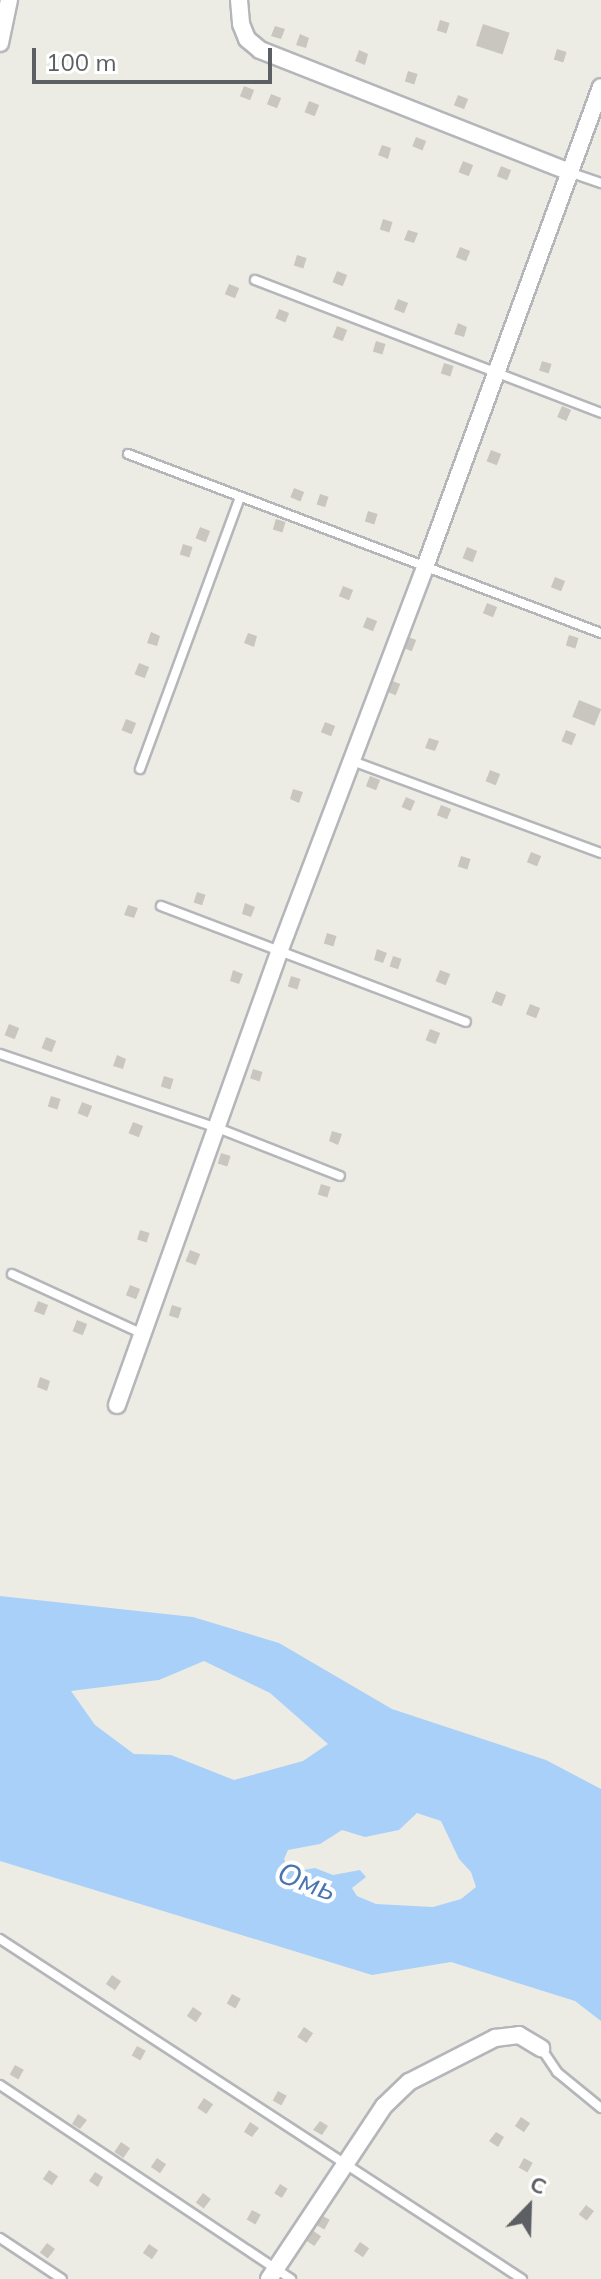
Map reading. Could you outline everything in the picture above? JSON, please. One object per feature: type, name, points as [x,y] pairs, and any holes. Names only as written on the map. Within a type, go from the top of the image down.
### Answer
[{"type":"street","points":[[0,43],[9,0]]},
{"type":"street","points":[[239,0],[241,24],[247,39],[260,50],[569,172]]},
{"type":"street","points":[[117,1405],[279,952],[425,567],[601,87]]},
{"type":"street","points":[[272,2274],[344,2162],[384,2106],[409,2082],[495,2038],[519,2035],[541,2048]]},
{"type":"lane","points":[[569,172],[601,183]]},
{"type":"lane","points":[[255,280],[601,413]]},
{"type":"lane","points":[[128,454],[601,633]]},
{"type":"lane","points":[[140,769],[240,497]]},
{"type":"lane","points":[[352,760],[601,853]]},
{"type":"lane","points":[[161,906],[466,1022]]},
{"type":"lane","points":[[0,1054],[215,1127],[340,1176]]},
{"type":"lane","points":[[12,1274],[141,1333]]},
{"type":"lane","points":[[0,1939],[522,2279]]},
{"type":"lane","points":[[541,2048],[557,2072],[601,2108]]},
{"type":"lane","points":[[0,2085],[272,2274],[291,2279]]},
{"type":"lane","points":[[0,2238],[62,2279]]},
{"type":"water","name":"Омь","points":[[0,1596],[193,1617],[279,1643],[392,1709],[546,1760],[601,1789],[601,2021],[575,2001],[451,1962],[372,1975],[0,1861]],"holes":[[[204,1661],[270,1693],[328,1744],[303,1761],[234,1780],[171,1755],[134,1754],[95,1725],[71,1691],[159,1680]],[[417,1813],[441,1821],[459,1859],[471,1872],[476,1887],[461,1899],[433,1907],[376,1904],[357,1896],[352,1888],[366,1877],[360,1870],[333,1875],[315,1868],[297,1871],[288,1869],[284,1859],[288,1850],[320,1844],[342,1830],[365,1837],[399,1830]]]},
{"type":"building","points":[[440,20],[450,23],[446,33],[437,31]]},
{"type":"building","points":[[483,24],[510,33],[503,55],[476,46]]},
{"type":"building","points":[[275,26],[285,29],[281,39],[271,36]]},
{"type":"building","points":[[300,34],[309,38],[306,48],[296,45]]},
{"type":"building","points":[[557,49],[567,52],[563,62],[554,60]]},
{"type":"building","points":[[359,50],[368,54],[365,65],[355,61]]},
{"type":"building","points":[[408,71],[418,74],[414,84],[405,82]]},
{"type":"building","points":[[244,86],[254,90],[250,100],[240,96]]},
{"type":"building","points":[[271,94],[281,98],[277,108],[267,104]]},
{"type":"building","points":[[458,95],[468,99],[464,109],[454,105]]},
{"type":"building","points":[[309,101],[319,105],[315,116],[305,112]]},
{"type":"building","points":[[416,137],[426,141],[422,150],[412,146]]},
{"type":"building","points":[[382,145],[391,148],[388,159],[378,155]]},
{"type":"building","points":[[463,161],[473,165],[469,176],[459,172]]},
{"type":"building","points":[[501,166],[511,170],[507,180],[497,176]]},
{"type":"building","points":[[383,219],[393,222],[389,232],[380,230]]},
{"type":"building","points":[[408,230],[418,233],[414,243],[404,240]]},
{"type":"building","points":[[460,247],[470,251],[466,261],[456,257]]},
{"type":"building","points":[[297,255],[307,258],[303,268],[294,266]]},
{"type":"building","points":[[337,271],[347,275],[343,286],[333,282]]},
{"type":"building","points":[[229,284],[239,288],[235,298],[225,294]]},
{"type":"building","points":[[398,299],[408,303],[404,313],[394,309]]},
{"type":"building","points":[[279,309],[289,313],[285,322],[275,318]]},
{"type":"building","points":[[458,323],[467,327],[464,337],[454,334]]},
{"type":"building","points":[[337,326],[347,330],[343,341],[333,337]]},
{"type":"building","points":[[376,341],[386,344],[382,354],[373,352]]},
{"type":"building","points":[[542,361],[552,364],[549,373],[539,371]]},
{"type":"building","points":[[444,363],[454,366],[450,376],[441,374]]},
{"type":"building","points":[[562,406],[571,410],[566,421],[557,417]]},
{"type":"building","points":[[491,450],[501,454],[497,465],[487,461]]},
{"type":"building","points":[[294,488],[304,492],[300,501],[290,497]]},
{"type":"building","points":[[320,494],[329,497],[325,507],[317,504]]},
{"type":"building","points":[[368,511],[378,514],[374,524],[365,522]]},
{"type":"building","points":[[276,519],[286,522],[282,532],[273,530]]},
{"type":"building","points":[[200,527],[210,531],[206,542],[196,538]]},
{"type":"building","points":[[183,544],[193,547],[189,557],[180,555]]},
{"type":"building","points":[[467,547],[477,551],[473,562],[463,558]]},
{"type":"building","points":[[555,577],[565,581],[561,591],[551,587]]},
{"type":"building","points":[[343,586],[353,590],[349,600],[339,596]]},
{"type":"building","points":[[487,603],[497,607],[493,617],[483,613]]},
{"type":"building","points":[[367,617],[377,621],[373,631],[363,627]]},
{"type":"building","points":[[151,632],[160,636],[157,646],[147,643]]},
{"type":"building","points":[[248,633],[257,636],[254,647],[244,643]]},
{"type":"building","points":[[569,635],[579,638],[575,648],[566,646]]},
{"type":"building","points":[[406,636],[416,640],[412,651],[402,647]]},
{"type":"building","points":[[139,663],[149,667],[145,678],[135,674]]},
{"type":"building","points":[[390,680],[400,684],[396,695],[386,691]]},
{"type":"building","points":[[579,700],[601,709],[595,726],[572,717]]},
{"type":"building","points":[[126,719],[136,723],[132,734],[122,730]]},
{"type":"building","points":[[325,722],[335,726],[331,736],[321,732]]},
{"type":"building","points":[[566,730],[576,734],[572,745],[562,741]]},
{"type":"building","points":[[429,738],[439,741],[435,751],[425,748]]},
{"type":"building","points":[[490,770],[500,774],[496,785],[486,781]]},
{"type":"building","points":[[370,776],[380,780],[376,790],[366,786]]},
{"type":"building","points":[[293,789],[303,792],[299,803],[290,799]]},
{"type":"building","points":[[406,797],[415,801],[411,811],[402,807]]},
{"type":"building","points":[[441,805],[451,809],[447,819],[437,815]]},
{"type":"building","points":[[531,852],[541,856],[537,866],[527,862]]},
{"type":"building","points":[[461,856],[471,859],[467,869],[458,867]]},
{"type":"building","points":[[197,892],[206,895],[202,905],[194,902]]},
{"type":"building","points":[[245,903],[255,907],[251,917],[242,914]]},
{"type":"building","points":[[128,905],[138,908],[134,918],[124,915]]},
{"type":"building","points":[[327,933],[337,936],[333,946],[324,944]]},
{"type":"building","points":[[377,949],[387,953],[383,963],[374,960]]},
{"type":"building","points":[[393,956],[402,959],[398,969],[390,966]]},
{"type":"building","points":[[233,970],[243,974],[239,984],[230,981]]},
{"type":"building","points":[[440,970],[450,974],[446,985],[436,981]]},
{"type":"building","points":[[291,976],[301,979],[297,989],[288,987]]},
{"type":"building","points":[[496,991],[506,995],[502,1006],[492,1002]]},
{"type":"building","points":[[530,1004],[540,1008],[536,1018],[526,1014]]},
{"type":"building","points":[[9,1024],[19,1028],[15,1039],[5,1035]]},
{"type":"building","points":[[430,1029],[440,1033],[436,1044],[426,1040]]},
{"type":"building","points":[[46,1037],[56,1041],[52,1052],[42,1048]]},
{"type":"building","points":[[117,1055],[126,1059],[123,1069],[113,1066]]},
{"type":"building","points":[[253,1069],[263,1072],[260,1081],[250,1079]]},
{"type":"building","points":[[164,1076],[174,1079],[170,1089],[161,1087]]},
{"type":"building","points":[[51,1096],[61,1099],[57,1109],[48,1107]]},
{"type":"building","points":[[82,1102],[92,1106],[88,1117],[78,1113]]},
{"type":"building","points":[[133,1122],[143,1126],[139,1137],[129,1133]]},
{"type":"building","points":[[332,1131],[342,1134],[338,1145],[329,1141]]},
{"type":"building","points":[[221,1153],[231,1156],[227,1166],[218,1164]]},
{"type":"building","points":[[321,1184],[331,1187],[327,1197],[318,1195]]},
{"type":"building","points":[[140,1230],[150,1233],[147,1242],[137,1240]]},
{"type":"building","points":[[190,1250],[200,1254],[196,1265],[186,1261]]},
{"type":"building","points":[[130,1285],[140,1289],[136,1299],[126,1295]]},
{"type":"building","points":[[38,1301],[48,1305],[44,1315],[34,1311]]},
{"type":"building","points":[[172,1305],[182,1308],[178,1318],[169,1316]]},
{"type":"building","points":[[77,1320],[87,1324],[83,1335],[73,1331]]},
{"type":"building","points":[[40,1377],[50,1381],[47,1391],[37,1387]]},
{"type":"building","points":[[112,1975],[121,1981],[115,1990],[106,1984]]},
{"type":"building","points":[[232,1994],[241,1999],[235,2008],[227,2004]]},
{"type":"building","points":[[193,2007],[202,2013],[196,2022],[187,2016]]},
{"type":"building","points":[[304,2027],[313,2033],[306,2043],[297,2037]]},
{"type":"building","points":[[137,2046],[146,2051],[140,2060],[132,2056]]},
{"type":"building","points":[[15,2065],[24,2070],[18,2079],[10,2075]]},
{"type":"building","points":[[278,2091],[287,2096],[281,2105],[273,2101]]},
{"type":"building","points":[[204,2098],[213,2104],[206,2114],[197,2108]]},
{"type":"building","points":[[78,2114],[87,2120],[80,2129],[72,2124]]},
{"type":"building","points":[[521,2117],[530,2123],[524,2132],[515,2126]]},
{"type":"building","points":[[320,2121],[328,2126],[322,2135],[313,2130]]},
{"type":"building","points":[[250,2122],[259,2128],[252,2137],[244,2132]]},
{"type":"building","points":[[496,2132],[504,2137],[498,2147],[489,2141]]},
{"type":"building","points":[[121,2142],[130,2148],[123,2158],[114,2152]]},
{"type":"building","points":[[157,2158],[166,2164],[160,2173],[151,2167]]},
{"type":"building","points":[[524,2158],[533,2163],[527,2172],[519,2168]]},
{"type":"building","points":[[49,2170],[58,2176],[52,2185],[43,2179]]},
{"type":"building","points":[[95,2172],[103,2177],[98,2187],[89,2181]]},
{"type":"building","points":[[280,2184],[288,2189],[282,2198],[274,2193]]},
{"type":"building","points":[[203,2193],[211,2199],[204,2209],[196,2203]]},
{"type":"building","points":[[586,2205],[594,2211],[587,2221],[579,2215]]},
{"type":"building","points":[[252,2210],[261,2215],[255,2224],[247,2220]]},
{"type":"building","points":[[321,2215],[330,2220],[324,2229],[316,2225]]},
{"type":"building","points":[[312,2230],[321,2236],[314,2246],[305,2240]]},
{"type":"building","points":[[360,2242],[369,2248],[363,2257],[354,2251]]},
{"type":"building","points":[[47,2243],[55,2249],[48,2259],[40,2253]]},
{"type":"building","points":[[149,2244],[158,2250],[152,2259],[143,2253]]}]
